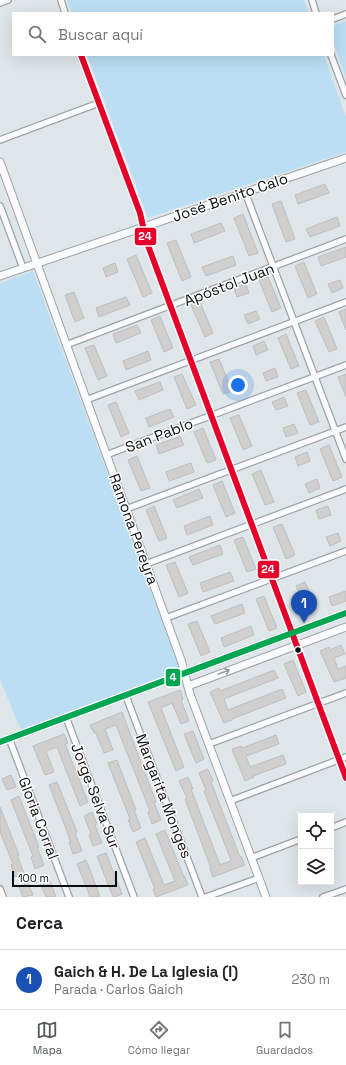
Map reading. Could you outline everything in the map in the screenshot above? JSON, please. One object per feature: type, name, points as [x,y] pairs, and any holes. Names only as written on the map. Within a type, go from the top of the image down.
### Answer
[{"type":"street","points":[[0,3],[8,0]]},
{"type":"street","points":[[61,0],[66,12]]},
{"type":"street","points":[[312,0],[316,12]]},
{"type":"street","points":[[334,19],[346,14]]},
{"type":"street","points":[[81,56],[140,213],[146,240],[170,306],[346,778]]},
{"type":"street","points":[[332,56],[346,95]]},
{"type":"street","points":[[0,140],[99,103]]},
{"type":"street","name":"José Benito Calo","points":[[0,276],[346,158]]},
{"type":"street","name":"Ramona Pereyra","points":[[0,162],[166,618],[188,686],[266,897]]},
{"type":"street","points":[[245,192],[346,459]]},
{"type":"street","points":[[0,206],[23,268]]},
{"type":"street","name":"Apóstol Juan","points":[[66,345],[346,239]]},
{"type":"street","points":[[86,400],[346,302]]},
{"type":"street","name":"San Pablo","points":[[106,455],[346,365]]},
{"type":"street","points":[[126,509],[346,427]]},
{"type":"street","points":[[146,564],[346,489]]},
{"type":"street","points":[[166,618],[346,551]]},
{"type":"street","points":[[0,742],[346,613]]},
{"type":"street","points":[[188,686],[346,627]]},
{"type":"street","points":[[209,744],[346,692]]},
{"type":"street","name":"Margarita Monges","points":[[126,696],[202,897]]},
{"type":"street","name":"Jorge Selva Sur","points":[[66,717],[134,897]]},
{"type":"street","name":"Gloria Corral","points":[[9,738],[69,897]]},
{"type":"street","points":[[230,801],[346,757]]},
{"type":"street","points":[[334,827],[346,822]]},
{"type":"street","points":[[251,858],[298,840]]},
{"type":"street","points":[[206,897],[259,878]]},
{"type":"street","points":[[323,897],[346,888]]},
{"type":"street","points":[[0,889],[3,897]]},
{"type":"shaded area","points":[[67,0],[304,0],[309,12],[72,12]]},
{"type":"shaded area","points":[[346,21],[346,78],[334,44],[334,26]]},
{"type":"shaded area","points":[[87,56],[324,56],[346,117],[346,152],[148,218]]},
{"type":"shaded area","points":[[33,271],[180,670],[21,730],[0,680],[0,283]]},
{"type":"building","points":[[325,184],[329,193],[298,204],[295,195]]},
{"type":"building","points":[[281,201],[295,239],[286,242],[272,204]]},
{"type":"building","points":[[243,214],[258,253],[249,256],[234,218]]},
{"type":"building","points":[[337,217],[340,226],[310,237],[306,229]]},
{"type":"building","points":[[221,223],[225,231],[194,243],[191,234]]},
{"type":"building","points":[[176,240],[191,277],[182,281],[167,243]]},
{"type":"building","points":[[346,247],[346,257],[321,266],[318,257]]},
{"type":"building","points":[[136,255],[152,293],[143,297],[127,259]]},
{"type":"building","points":[[233,256],[236,265],[206,276],[202,267]]},
{"type":"building","points":[[304,262],[317,294],[308,298],[295,266]]},
{"type":"building","points":[[115,263],[118,272],[106,277],[103,268]]},
{"type":"building","points":[[268,277],[281,308],[272,312],[259,280]]},
{"type":"building","points":[[340,280],[343,288],[332,293],[328,284]]},
{"type":"building","points":[[246,284],[249,293],[237,297],[234,288]]},
{"type":"building","points":[[74,292],[84,318],[75,322],[65,295]]},
{"type":"building","points":[[126,297],[130,305],[99,317],[96,308]]},
{"type":"building","points":[[200,302],[213,333],[205,337],[191,305]]},
{"type":"building","points":[[346,309],[346,330],[339,312]]},
{"type":"building","points":[[256,311],[260,319],[248,324],[244,315]]},
{"type":"building","points":[[160,316],[173,348],[164,352],[151,320]]},
{"type":"building","points":[[324,317],[337,349],[329,352],[315,321]]},
{"type":"building","points":[[137,325],[141,333],[116,343],[113,334]]},
{"type":"building","points":[[286,334],[299,366],[291,369],[278,338]]},
{"type":"building","points":[[264,341],[268,350],[256,355],[253,346]]},
{"type":"building","points":[[94,345],[107,376],[98,380],[85,348]]},
{"type":"building","points":[[148,351],[151,360],[126,370],[123,361]]},
{"type":"building","points":[[219,359],[232,391],[223,394],[210,362]]},
{"type":"building","points":[[275,368],[278,377],[266,381],[263,373]]},
{"type":"building","points":[[182,374],[196,405],[187,409],[174,377]]},
{"type":"building","points":[[346,374],[346,397],[338,377]]},
{"type":"building","points":[[160,382],[163,390],[139,400],[135,391]]},
{"type":"building","points":[[306,390],[319,422],[310,425],[297,393]]},
{"type":"building","points":[[284,397],[288,406],[276,410],[272,402]]},
{"type":"building","points":[[116,402],[129,433],[121,437],[108,405]]},
{"type":"building","points":[[170,409],[174,417],[149,427],[146,418]]},
{"type":"building","points":[[239,415],[252,446],[243,450],[230,418]]},
{"type":"building","points":[[294,424],[298,433],[286,437],[283,428]]},
{"type":"building","points":[[203,428],[216,460],[207,463],[194,432]]},
{"type":"building","points":[[180,436],[184,445],[159,454],[156,445]]},
{"type":"building","points":[[329,445],[342,477],[333,481],[320,449]]},
{"type":"building","points":[[307,452],[310,461],[298,466],[295,457]]},
{"type":"building","points":[[137,456],[150,488],[141,491],[128,460]]},
{"type":"building","points":[[191,463],[194,472],[169,481],[166,472]]},
{"type":"building","points":[[261,470],[274,502],[265,505],[252,474]]},
{"type":"building","points":[[317,479],[320,488],[309,493],[305,484]]},
{"type":"building","points":[[222,481],[235,513],[226,517],[213,485]]},
{"type":"building","points":[[199,489],[203,498],[177,508],[173,500]]},
{"type":"building","points":[[154,506],[167,538],[159,541],[146,510]]},
{"type":"building","points":[[328,506],[331,515],[319,519],[316,510]]},
{"type":"building","points":[[210,516],[213,525],[187,535],[184,526]]},
{"type":"building","points":[[282,524],[295,555],[286,559],[273,527]]},
{"type":"building","points":[[338,533],[341,541],[330,546],[326,537]]},
{"type":"building","points":[[243,537],[256,569],[247,572],[234,540]]},
{"type":"building","points":[[220,545],[223,554],[193,565],[189,557]]},
{"type":"building","points":[[175,562],[188,593],[179,597],[166,565]]},
{"type":"building","points":[[230,572],[234,581],[203,592],[200,583]]},
{"type":"building","points":[[305,582],[317,609],[308,613],[296,586]]},
{"type":"building","points":[[346,591],[346,601],[332,606],[329,597]]},
{"type":"building","points":[[264,596],[277,628],[269,631],[256,599]]},
{"type":"building","points":[[242,604],[245,613],[215,624],[211,616]]},
{"type":"building","points":[[197,621],[210,652],[201,656],[188,624]]},
{"type":"building","points":[[251,626],[254,635],[224,647],[221,638]]},
{"type":"building","points":[[341,645],[345,654],[334,658],[338,669],[346,666],[346,678],[334,682],[320,651],[329,647],[330,650]]},
{"type":"building","points":[[293,660],[306,692],[298,696],[284,664]]},
{"type":"building","points":[[274,670],[278,678],[224,699],[228,710],[282,689],[286,698],[224,723],[210,692],[219,688],[220,691]]},
{"type":"building","points":[[180,690],[183,699],[181,700],[189,721],[181,724],[172,703],[161,708],[184,767],[176,771],[148,702]]},
{"type":"building","points":[[122,712],[156,802],[154,802],[161,820],[152,824],[148,812],[150,811],[116,725],[105,729],[113,750],[104,753],[96,733],[94,733],[90,725]]},
{"type":"building","points":[[193,731],[204,759],[196,763],[184,734]]},
{"type":"building","points":[[64,734],[68,743],[65,744],[88,802],[80,806],[57,747],[46,751],[54,772],[45,775],[33,746]]},
{"type":"building","points":[[276,735],[279,744],[246,756],[250,767],[283,755],[286,764],[253,776],[254,777],[245,781],[232,749],[241,746],[242,748]]},
{"type":"building","points":[[117,760],[136,810],[134,810],[141,828],[133,832],[128,820],[130,819],[108,763]]},
{"type":"building","points":[[208,769],[213,781],[211,782],[240,857],[241,856],[245,865],[213,877],[185,799],[187,798],[179,781],[188,777],[193,789],[191,789],[220,865],[230,861],[231,860],[204,791],[206,790],[199,773]]},
{"type":"building","points":[[11,775],[16,787],[7,790],[2,779]]},
{"type":"building","points":[[57,782],[77,832],[75,833],[82,851],[73,854],[69,842],[71,842],[49,785]]},
{"type":"building","points":[[19,796],[39,847],[37,847],[44,865],[35,869],[31,857],[33,856],[11,800]]},
{"type":"building","points":[[0,807],[19,855],[17,855],[24,873],[15,877],[11,865],[13,864],[0,832]]},
{"type":"building","points":[[92,812],[102,843],[93,846],[89,835],[91,834],[84,816]]},
{"type":"building","points":[[165,830],[188,885],[156,897],[153,889],[155,889],[136,842],[145,838],[164,885],[175,881],[156,834]]},
{"type":"building","points":[[106,853],[122,894],[115,897],[113,897],[97,856]]},
{"type":"building","points":[[86,860],[100,897],[90,897],[77,864]]},
{"type":"building","points":[[48,875],[56,897],[46,897],[41,885],[39,879]]},
{"type":"building","points":[[28,883],[33,895],[23,897],[19,887]]},
{"type":"transit line","name":"24","points":[[81,56],[140,213],[146,240],[346,778]]},
{"type":"transit line","name":"4","points":[[0,742],[346,613]]},
{"type":"place","name":"Gaich & H. De La Iglesia (I)","points":[[304,623]]}]
